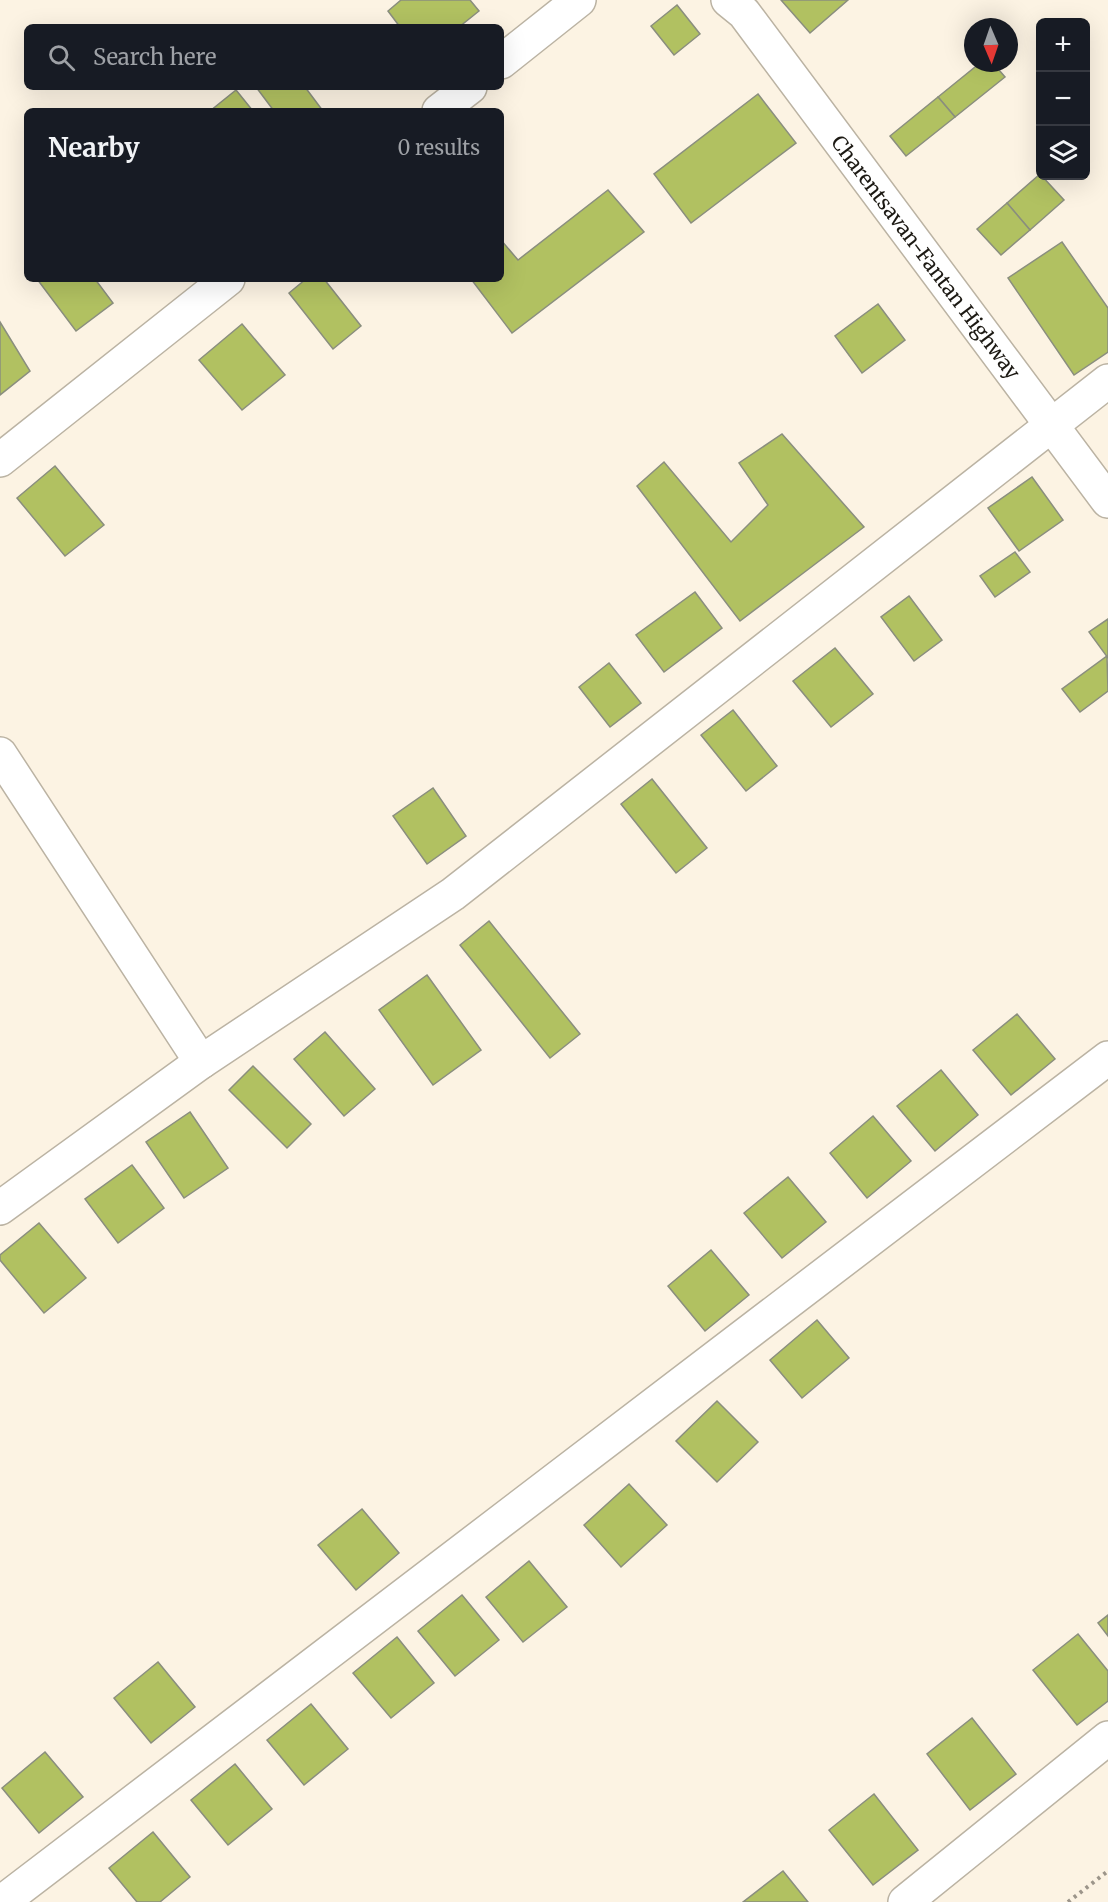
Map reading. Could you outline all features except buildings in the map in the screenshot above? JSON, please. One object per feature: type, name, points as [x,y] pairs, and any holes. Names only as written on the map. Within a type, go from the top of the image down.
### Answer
[{"type":"street","points":[[504,60],[579,0]]},
{"type":"street","name":"Charentsavan-Fantan Highway","points":[[737,4],[1108,501]]},
{"type":"street","points":[[443,108],[466,90]]},
{"type":"street","points":[[0,460],[224,282]]},
{"type":"street","points":[[0,1208],[201,1062],[453,894],[1108,381]]},
{"type":"street","points":[[0,754],[201,1062]]},
{"type":"street","points":[[2,1902],[1108,1058]]},
{"type":"street","points":[[905,1902],[1108,1738]]},
{"type":"path","points":[[1068,1902],[1108,1871]]}]
